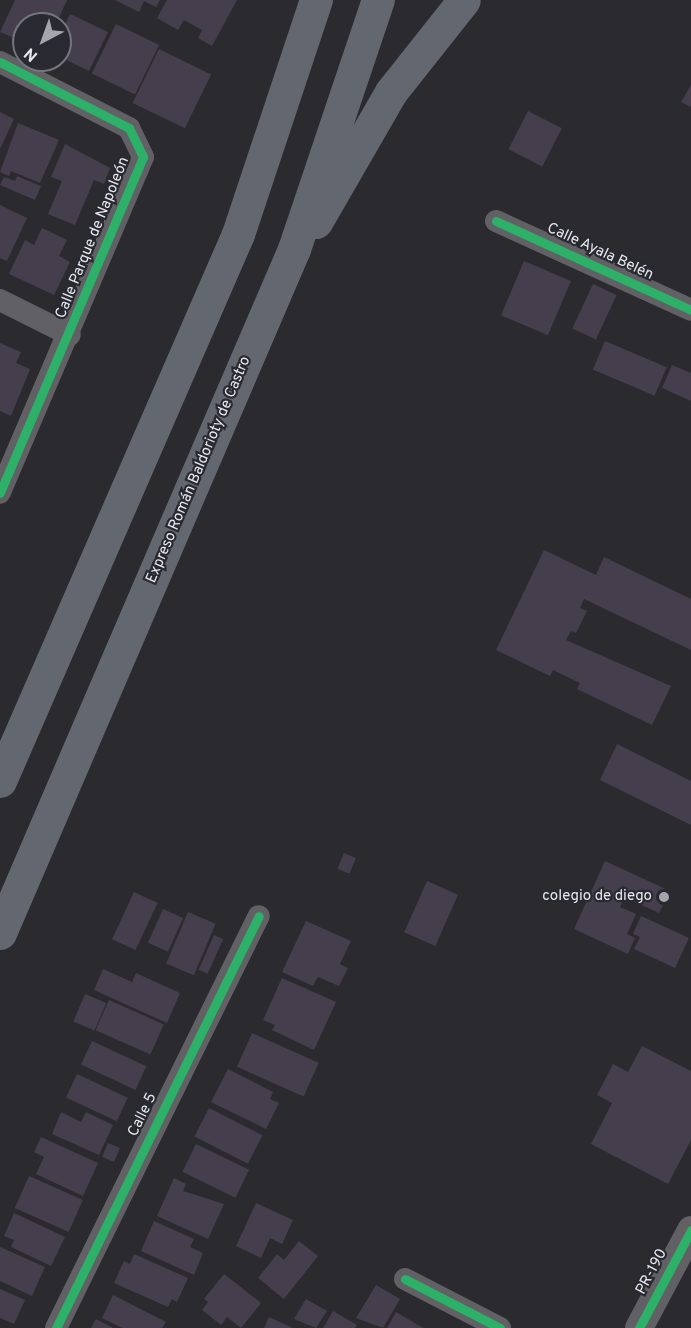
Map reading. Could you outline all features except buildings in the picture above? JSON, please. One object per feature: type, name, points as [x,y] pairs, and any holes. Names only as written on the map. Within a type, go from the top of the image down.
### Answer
[{"type":"highway","points":[[0,782],[238,234],[316,0]]},
{"type":"highway","name":"Expreso Román Baldorioty de Castro","points":[[0,933],[294,249],[378,0]]},
{"type":"highway","points":[[294,249],[324,213],[391,92],[464,0]]},
{"type":"street","name":"Calle Parque de Napoleón","points":[[0,62],[129,128],[143,157],[70,334],[0,493]]},
{"type":"street","name":"Calle Ayala Belén","points":[[496,220],[691,310]]},
{"type":"street","points":[[0,300],[70,334]]},
{"type":"street","name":"Calle 5","points":[[56,1328],[259,916]]},
{"type":"street","name":"PR-190","points":[[639,1328],[691,1230]]},
{"type":"street","points":[[405,1279],[500,1328]]},
{"type":"cycle path","points":[[0,62],[129,128],[143,157],[0,493]]},
{"type":"cycle path","points":[[496,221],[691,310]]},
{"type":"cycle path","points":[[56,1328],[259,916]]},
{"type":"cycle path","points":[[639,1328],[691,1230]]},
{"type":"cycle path","points":[[405,1279],[500,1328]]},
{"type":"place","name":"colegio de diego","points":[[664,897]]}]
